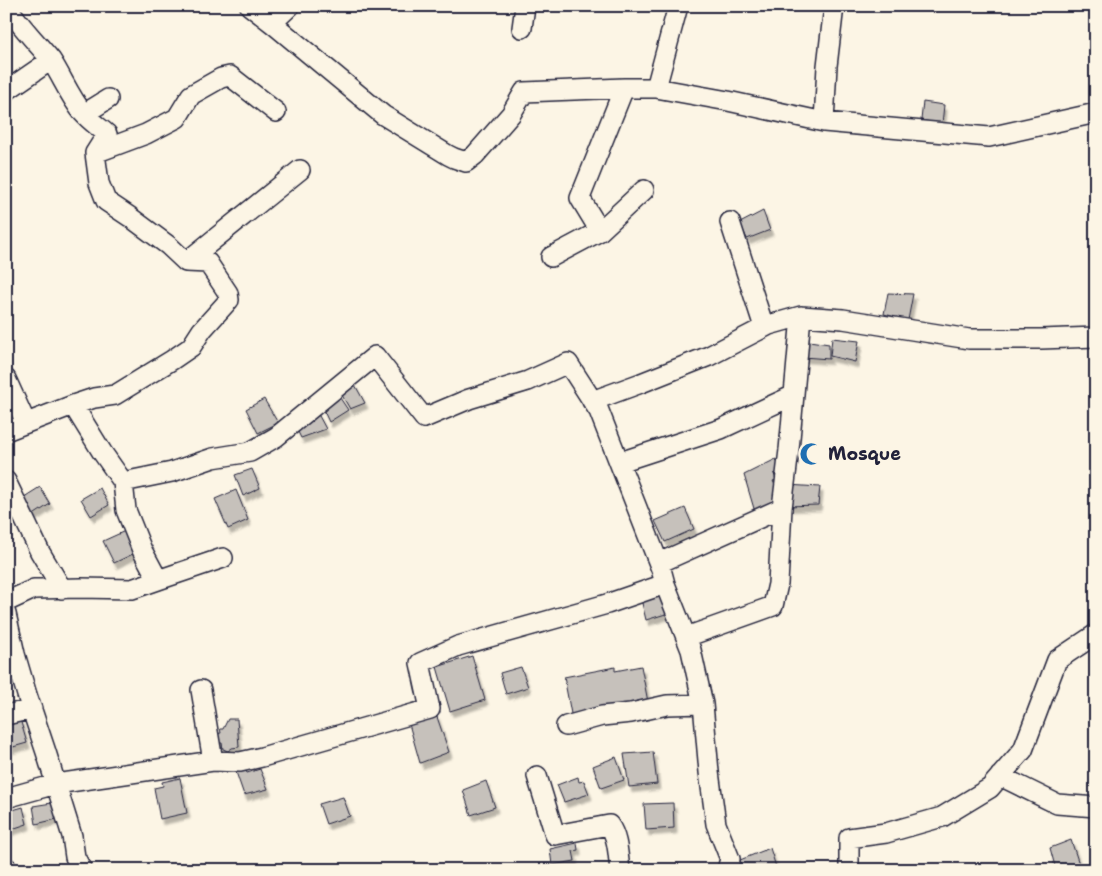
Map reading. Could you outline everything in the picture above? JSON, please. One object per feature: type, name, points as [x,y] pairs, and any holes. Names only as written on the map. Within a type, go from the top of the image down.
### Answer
[{"type":"street","points":[[6,431],[94,398],[115,396],[191,347],[202,330],[229,300],[228,293],[208,263],[186,262],[169,246],[130,216],[106,201],[99,183],[95,153],[107,134],[84,114],[50,60],[8,6]]},
{"type":"street","points":[[250,6],[383,115],[448,155],[466,162],[476,154],[512,114],[524,92],[656,88],[728,101],[824,122],[988,137],[1096,113]]},
{"type":"street","points":[[272,23],[290,6]]},
{"type":"street","points":[[522,28],[526,6]]},
{"type":"street","points":[[656,88],[678,6]]},
{"type":"street","points":[[824,122],[827,66],[834,6]]},
{"type":"street","points":[[6,92],[50,60]]},
{"type":"street","points":[[95,153],[146,134],[177,118],[190,95],[221,78],[230,76],[276,112]]},
{"type":"street","points":[[600,231],[580,198],[624,88]]},
{"type":"street","points":[[84,114],[108,99]]},
{"type":"street","points":[[186,262],[300,170]]},
{"type":"street","points":[[551,257],[600,231],[644,190]]},
{"type":"street","points":[[730,222],[764,328]]},
{"type":"street","points":[[686,637],[773,606],[778,584],[782,508],[801,316]]},
{"type":"street","points":[[592,401],[709,356],[769,325],[801,316],[844,319],[968,339],[1096,337]]},
{"type":"street","points":[[123,482],[172,472],[212,458],[250,452],[276,437],[375,356],[424,418],[469,399],[528,381],[568,363],[599,411],[691,650],[703,704],[716,824],[730,858],[727,870]]},
{"type":"street","points":[[6,379],[26,423]]},
{"type":"street","points":[[620,462],[721,429],[794,395]]},
{"type":"street","points":[[73,405],[123,482],[126,510],[142,550],[158,580]]},
{"type":"street","points":[[6,481],[40,552],[62,589]]},
{"type":"street","points":[[659,563],[782,508]]},
{"type":"street","points":[[6,602],[34,589],[132,589],[223,558]]},
{"type":"street","points":[[6,798],[56,784],[213,761],[240,762],[430,709],[420,662],[458,646],[607,604],[665,584]]},
{"type":"street","points":[[6,614],[32,709],[72,836],[75,857],[82,870]]},
{"type":"street","points":[[849,870],[849,838],[886,833],[942,818],[990,788],[1023,750],[1057,660],[1096,634]]},
{"type":"street","points":[[202,690],[213,761]]},
{"type":"street","points":[[566,726],[602,716],[631,713],[667,705],[703,704]]},
{"type":"street","points":[[6,715],[32,709]]},
{"type":"street","points":[[537,776],[555,835],[609,825],[618,850],[620,870]]},
{"type":"street","points":[[1000,776],[1057,804],[1096,807]]},
{"type":"building","points":[[923,102],[944,105],[942,124],[921,120]]},
{"type":"building","points":[[763,211],[770,230],[747,239],[740,223]]},
{"type":"building","points":[[888,293],[913,294],[908,320],[884,314]]},
{"type":"building","points":[[832,338],[859,341],[855,362],[830,356]]},
{"type":"building","points":[[803,340],[829,344],[829,359],[803,357]]},
{"type":"building","points":[[354,383],[365,403],[350,409],[339,390]]},
{"type":"building","points":[[338,395],[348,410],[329,422],[321,405]]},
{"type":"building","points":[[264,399],[278,423],[258,433],[246,409]]},
{"type":"building","points":[[318,414],[326,429],[301,438],[296,428],[307,424],[306,422]]},
{"type":"building","points":[[776,459],[781,470],[774,474],[776,480],[773,481],[778,491],[776,501],[755,512],[744,475]]},
{"type":"building","points":[[252,469],[260,488],[243,496],[235,475]]},
{"type":"building","points":[[787,485],[820,487],[818,505],[787,506]]},
{"type":"building","points":[[40,487],[50,504],[32,516],[21,499]]},
{"type":"building","points":[[100,488],[109,505],[91,516],[81,499]]},
{"type":"building","points":[[236,490],[248,520],[228,529],[215,499]]},
{"type":"building","points":[[685,508],[694,529],[665,542],[655,521]]},
{"type":"building","points":[[125,531],[135,553],[114,563],[103,541]]},
{"type":"building","points":[[662,591],[669,613],[646,620],[641,599]]},
{"type":"building","points":[[472,656],[485,700],[450,711],[437,667]]},
{"type":"building","points":[[641,666],[648,702],[572,719],[564,677],[615,667],[615,671]]},
{"type":"building","points":[[521,667],[528,687],[506,694],[500,673]]},
{"type":"building","points":[[436,714],[449,752],[420,763],[409,724]]},
{"type":"building","points":[[20,719],[27,743],[6,749],[6,724]]},
{"type":"building","points":[[228,719],[237,719],[239,747],[228,751],[223,749],[222,743],[217,743],[215,734],[221,733],[220,729],[223,729]]},
{"type":"building","points":[[653,752],[657,784],[629,787],[624,754]]},
{"type":"building","points":[[616,757],[624,780],[601,788],[593,766]]},
{"type":"building","points":[[245,769],[247,773],[260,769],[268,789],[244,795],[236,772]]},
{"type":"building","points":[[578,777],[579,782],[584,781],[589,794],[564,802],[557,785]]},
{"type":"building","points":[[180,778],[187,813],[160,819],[154,788],[163,786],[162,782]]},
{"type":"building","points":[[486,781],[495,807],[471,815],[463,790]]},
{"type":"building","points":[[343,797],[350,816],[326,824],[319,804]]},
{"type":"building","points":[[58,802],[61,818],[36,824],[33,806]]},
{"type":"building","points":[[673,803],[674,828],[646,830],[644,804]]},
{"type":"building","points":[[23,807],[27,824],[6,831],[6,812]]},
{"type":"building","points":[[1071,840],[1081,870],[1056,870],[1050,848]]},
{"type":"building","points":[[577,843],[578,850],[573,851],[575,861],[552,865],[550,849]]},
{"type":"building","points":[[770,848],[776,867],[767,870],[743,870],[740,860]]},
{"type":"place","name":"Mosque","points":[[811,454]]}]
